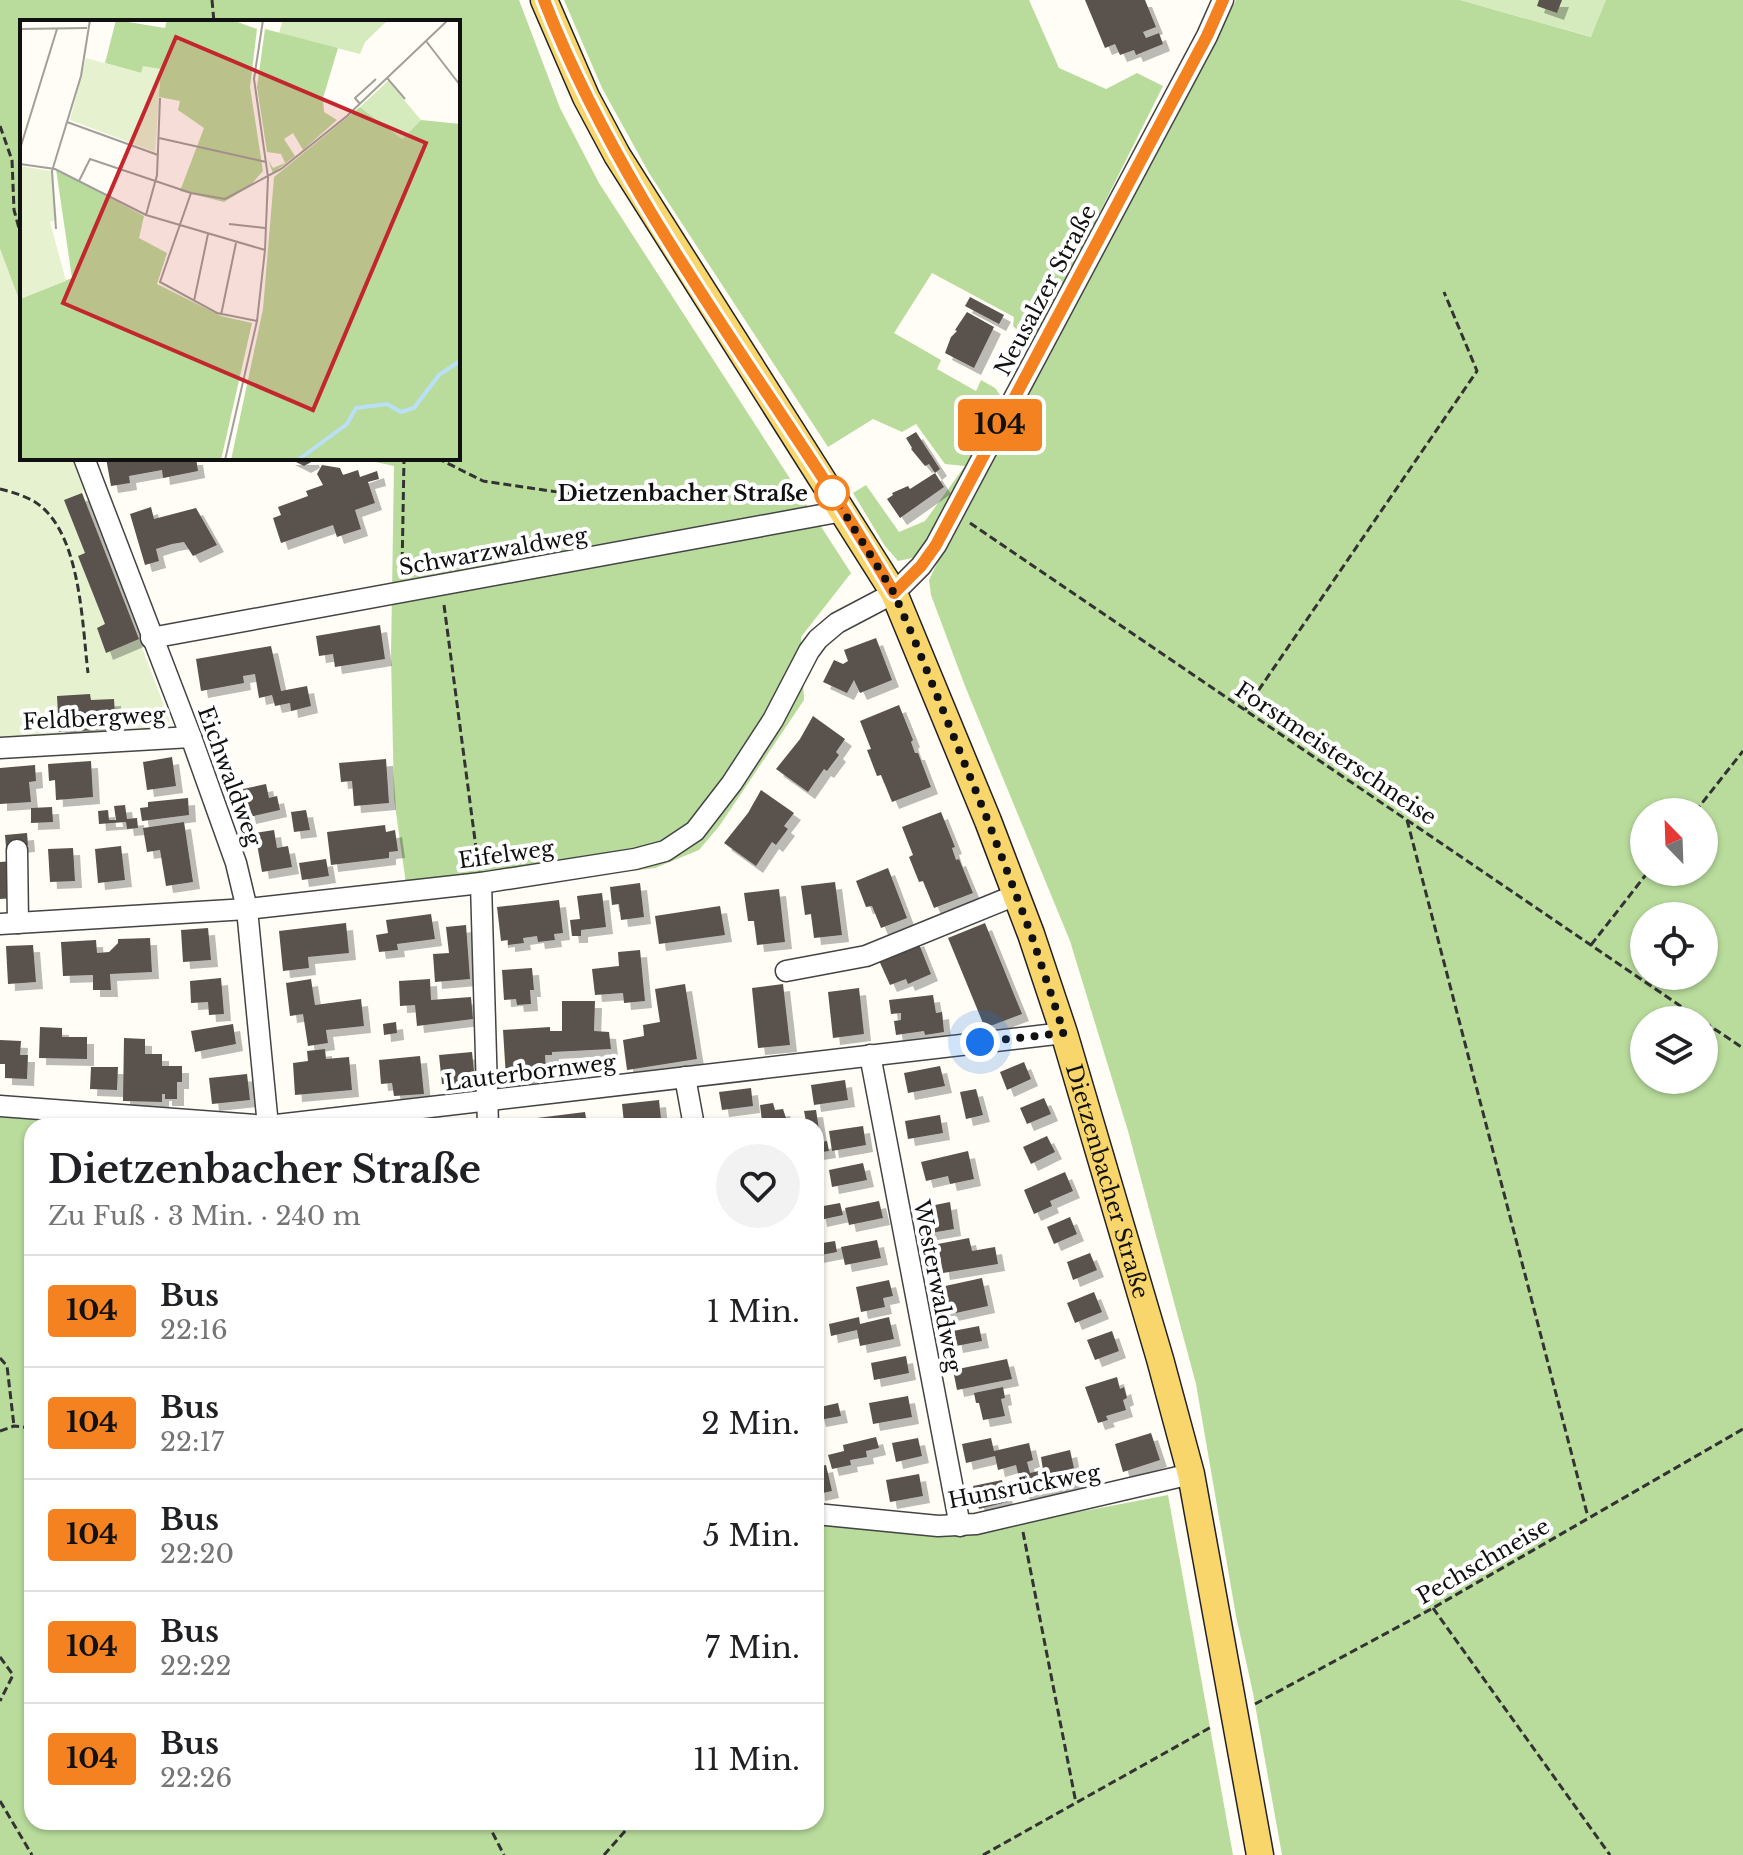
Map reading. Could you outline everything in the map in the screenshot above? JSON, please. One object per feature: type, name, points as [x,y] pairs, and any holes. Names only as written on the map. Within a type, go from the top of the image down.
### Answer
[{"type":"main road","name":"Dietzenbacher Straße","points":[[544,0],[586,97],[617,155],[894,593],[1016,895],[1064,1033],[1191,1474],[1228,1717],[1260,1855]]},
{"type":"street","name":"Neusalzer Straße","points":[[894,593],[928,557],[954,512],[1207,36],[1223,0]]},
{"type":"street","name":"Eichwaldweg","points":[[85,460],[236,863],[247,909],[267,1118]]},
{"type":"street","name":"Schwarzwaldweg","points":[[151,638],[843,511]]},
{"type":"street","name":"Eifelweg","points":[[9,923],[247,909],[481,883],[635,859],[665,851],[695,831],[710,813],[755,750],[818,639],[837,623],[894,593]]},
{"type":"street","name":"Feldbergweg","points":[[0,748],[191,737]]},
{"type":"street","points":[[9,923],[17,850]]},
{"type":"street","points":[[481,883],[488,1118]]},
{"type":"street","points":[[786,971],[866,956],[1016,895]]},
{"type":"street","name":"Lauterbornweg","points":[[341,1118],[1064,1033]]},
{"type":"street","name":"Westerwaldweg","points":[[870,1055],[960,1526]]},
{"type":"street","points":[[685,1077],[693,1118]]},
{"type":"street","name":"Lauterbornweg","points":[[0,1106],[161,1118]]},
{"type":"street","name":"Hunsrückweg","points":[[824,1515],[960,1526],[1191,1474]]},
{"type":"path","points":[[212,0],[214,20]]},
{"type":"path","points":[[0,126],[12,160],[14,210],[20,232]]},
{"type":"path","points":[[1245,710],[1477,371],[1444,292]]},
{"type":"path","points":[[402,592],[404,460]]},
{"type":"path","points":[[441,460],[483,481],[619,501],[745,496],[798,519]]},
{"type":"path","points":[[0,489],[36,502],[49,514],[66,545],[77,585],[88,673]]},
{"type":"path","name":"Forstmeisterschneise","points":[[954,512],[1681,1006]]},
{"type":"path","points":[[441,585],[481,883]]},
{"type":"path","points":[[1706,798],[1743,751]]},
{"type":"path","points":[[1407,820],[1588,1518]]},
{"type":"path","points":[[1591,945],[1637,886]]},
{"type":"path","name":"Forstmeisterschneise","points":[[1718,1031],[1743,1048]]},
{"type":"path","points":[[0,1358],[7,1366],[14,1426]]},
{"type":"path","points":[[0,1431],[14,1426],[24,1427]]},
{"type":"path","name":"Pechschneise","points":[[983,1855],[1228,1717],[1275,1695],[1433,1608],[1743,1429]]},
{"type":"path","points":[[1020,1514],[1076,1803]]},
{"type":"path","points":[[1433,1608],[1610,1855]]},
{"type":"path","points":[[0,1657],[13,1675],[0,1701]]},
{"type":"path","points":[[0,1801],[32,1855]]},
{"type":"path","points":[[491,1830],[504,1855]]},
{"type":"path","points":[[604,1855],[626,1830]]},
{"type":"green space","points":[[0,0],[519,0],[560,108],[599,183],[851,573],[801,637],[804,700],[720,825],[699,850],[655,868],[408,898],[394,798],[391,656],[394,466],[366,460],[460,460],[460,20],[20,20],[20,304],[0,249]]},
{"type":"green space","points":[[564,0],[1029,0],[1059,68],[1106,89],[1137,73],[1163,86],[1033,346],[1013,326],[1014,317],[932,273],[894,333],[941,360],[937,369],[976,391],[981,380],[995,388],[1003,399],[950,506],[945,506],[917,557],[898,561],[885,546],[853,493],[866,485],[899,532],[925,521],[965,466],[945,464],[916,424],[902,432],[873,419],[828,447],[649,173],[602,88]]},
{"type":"green space","points":[[1236,0],[1460,0],[1591,37],[1606,0],[1743,0],[1743,1855],[1282,1855],[1196,1384],[1128,1131],[1070,941],[931,595],[929,580],[1172,126]]},
{"type":"green space","points":[[1460,0],[1606,0],[1592,37]]},
{"type":"green space","points":[[0,249],[20,302],[20,460],[80,460],[91,487],[82,491],[170,721],[167,729],[0,737]]},
{"type":"green space","points":[[0,1111],[77,1118],[24,1118],[24,1830],[824,1830],[824,1525],[964,1534],[1168,1495],[1233,1855],[0,1855]]},
{"type":"building","points":[[1085,0],[1145,0],[1156,27],[1143,32],[1146,38],[1159,33],[1163,44],[1136,55],[1134,50],[1120,55],[1115,44],[1105,48]]},
{"type":"building","points":[[1539,0],[1562,0],[1557,13],[1537,6]]},
{"type":"building","points":[[970,297],[1004,315],[999,324],[965,306]]},
{"type":"building","points":[[967,312],[994,327],[974,368],[945,353]]},
{"type":"building","points":[[916,432],[940,469],[935,473],[911,449],[906,438]]},
{"type":"building","points":[[106,460],[196,460],[198,471],[163,478],[162,470],[129,476],[130,483],[111,486]]},
{"type":"building","points":[[292,460],[313,460],[304,466]]},
{"type":"building","points":[[322,465],[340,468],[343,475],[358,470],[360,477],[377,471],[379,479],[368,482],[375,503],[355,510],[361,529],[337,537],[333,525],[281,543],[273,518],[281,515],[278,507],[308,496],[306,491],[323,485],[317,474]]},
{"type":"building","points":[[935,473],[944,487],[900,518],[887,499],[892,493],[908,486],[910,489]]},
{"type":"building","points":[[82,493],[139,639],[106,653],[97,628],[105,624],[78,556],[85,553],[64,500]]},
{"type":"building","points":[[151,507],[154,519],[196,508],[217,545],[193,556],[184,542],[172,544],[156,549],[159,561],[145,565],[130,514]]},
{"type":"building","points":[[380,625],[385,659],[335,667],[333,654],[319,656],[316,636]]},
{"type":"building","points":[[876,638],[892,680],[860,693],[854,680],[847,693],[823,682],[834,660],[843,664],[848,661],[844,650]]},
{"type":"building","points":[[271,646],[281,691],[307,686],[311,706],[291,711],[290,703],[275,706],[272,695],[259,698],[255,674],[243,676],[244,683],[201,691],[196,659]]},
{"type":"building","points":[[90,694],[91,700],[114,699],[116,729],[59,732],[57,696]]},
{"type":"building","points":[[899,705],[915,753],[918,753],[931,787],[892,802],[881,775],[877,776],[860,721]]},
{"type":"building","points":[[813,716],[845,739],[836,752],[839,755],[827,771],[824,769],[808,792],[776,769],[800,739]]},
{"type":"building","points":[[172,757],[176,786],[147,790],[143,762]]},
{"type":"building","points":[[386,759],[389,803],[354,806],[352,781],[341,782],[339,763]]},
{"type":"building","points":[[91,761],[93,797],[56,800],[55,780],[49,781],[48,764]]},
{"type":"building","points":[[35,765],[36,781],[29,782],[31,802],[0,804],[0,768]]},
{"type":"building","points":[[266,784],[269,798],[277,796],[280,810],[249,817],[243,789]]},
{"type":"building","points":[[761,790],[794,813],[784,826],[788,829],[776,845],[772,842],[756,866],[724,843],[748,813]]},
{"type":"building","points":[[188,798],[189,815],[142,821],[140,808],[148,807],[148,802]]},
{"type":"building","points":[[125,805],[127,819],[137,818],[138,828],[127,829],[126,822],[99,824],[98,811],[108,810],[109,820],[116,820],[114,806]]},
{"type":"building","points":[[52,807],[53,822],[31,823],[31,808]]},
{"type":"building","points":[[306,810],[310,830],[294,832],[291,812]]},
{"type":"building","points":[[941,812],[955,847],[952,848],[956,860],[959,859],[973,893],[934,908],[909,857],[913,855],[902,827]]},
{"type":"building","points":[[184,822],[193,882],[166,886],[160,850],[147,852],[143,828]]},
{"type":"building","points":[[385,825],[386,832],[395,830],[398,851],[389,852],[389,858],[331,865],[327,832]]},
{"type":"building","points":[[274,830],[277,848],[288,846],[292,867],[262,872],[255,833]]},
{"type":"building","points":[[27,833],[28,845],[6,847],[5,835]]},
{"type":"building","points":[[121,846],[125,880],[98,883],[95,849]]},
{"type":"building","points":[[73,848],[75,881],[50,882],[48,849]]},
{"type":"building","points":[[326,859],[329,876],[302,880],[299,863]]},
{"type":"building","points":[[14,861],[16,898],[0,899],[0,862]]},
{"type":"building","points":[[888,868],[907,918],[881,928],[872,906],[866,907],[856,881]]},
{"type":"building","points":[[835,882],[842,935],[814,938],[811,914],[805,915],[801,886]]},
{"type":"building","points":[[640,883],[644,917],[621,920],[619,904],[612,905],[610,887]]},
{"type":"building","points":[[779,889],[785,942],[757,945],[754,921],[748,921],[744,893]]},
{"type":"building","points":[[602,893],[606,927],[581,930],[581,936],[572,936],[570,920],[580,919],[577,896]]},
{"type":"building","points":[[559,900],[563,933],[554,934],[555,940],[538,942],[537,936],[523,938],[524,943],[508,945],[508,940],[501,941],[497,907]]},
{"type":"building","points":[[720,906],[725,935],[659,944],[655,916]]},
{"type":"building","points":[[431,914],[435,939],[397,944],[398,950],[379,952],[376,935],[388,933],[386,920]]},
{"type":"building","points":[[346,923],[349,953],[308,957],[309,968],[283,971],[279,931]]},
{"type":"building","points":[[985,923],[1022,1014],[985,1028],[948,938]]},
{"type":"building","points":[[466,925],[470,979],[435,982],[433,954],[449,953],[446,927]]},
{"type":"building","points":[[208,928],[211,960],[183,962],[181,930]]},
{"type":"building","points":[[150,938],[152,972],[110,974],[111,990],[93,990],[93,975],[63,976],[61,942],[96,940],[97,953],[109,952],[118,939]]},
{"type":"building","points":[[917,939],[931,974],[908,984],[906,979],[890,985],[877,956]]},
{"type":"building","points":[[33,945],[36,982],[8,984],[6,946]]},
{"type":"building","points":[[640,950],[645,1001],[624,1003],[623,993],[595,995],[592,969],[619,966],[618,952]]},
{"type":"building","points":[[532,968],[534,990],[530,990],[531,1004],[517,1005],[516,999],[504,1000],[502,970]]},
{"type":"building","points":[[221,978],[224,1014],[209,1015],[208,1002],[191,1003],[190,981]]},
{"type":"building","points":[[311,979],[315,1005],[361,999],[364,1026],[326,1030],[328,1043],[308,1046],[303,1014],[290,1016],[286,983]]},
{"type":"building","points":[[430,979],[431,1000],[471,997],[473,1019],[417,1026],[415,1005],[400,1006],[399,981]]},
{"type":"building","points":[[685,984],[697,1059],[627,1070],[623,1040],[644,1036],[643,1025],[660,1022],[655,989]]},
{"type":"building","points":[[783,984],[790,1045],[758,1048],[752,988]]},
{"type":"building","points":[[859,988],[864,1034],[833,1038],[828,992]]},
{"type":"building","points":[[933,995],[936,1013],[942,1012],[944,1032],[896,1035],[894,1021],[901,1020],[901,1013],[891,1014],[889,1000]]},
{"type":"building","points":[[562,1001],[595,1001],[594,1031],[609,1032],[611,1049],[552,1052],[552,1055],[545,1055],[546,1072],[535,1072],[536,1076],[506,1078],[503,1030],[550,1027],[550,1031],[562,1031]]},
{"type":"building","points":[[396,1022],[397,1033],[384,1035],[383,1024]]},
{"type":"building","points":[[233,1024],[236,1044],[195,1052],[191,1031]]},
{"type":"building","points":[[40,1027],[62,1028],[62,1037],[87,1037],[87,1059],[39,1058]]},
{"type":"building","points":[[124,1038],[145,1039],[145,1054],[162,1054],[162,1066],[182,1066],[182,1082],[177,1082],[177,1099],[165,1099],[165,1094],[162,1094],[162,1102],[123,1101]]},
{"type":"building","points":[[0,1040],[21,1041],[20,1055],[28,1055],[27,1079],[5,1078],[5,1064],[0,1064]]},
{"type":"building","points":[[325,1049],[326,1059],[349,1057],[352,1090],[295,1095],[293,1063],[308,1061],[307,1051]]},
{"type":"building","points":[[472,1052],[475,1081],[442,1084],[439,1055]]},
{"type":"building","points":[[420,1056],[424,1094],[394,1096],[392,1083],[381,1084],[379,1060]]},
{"type":"building","points":[[1024,1062],[1031,1079],[1007,1090],[1000,1072]]},
{"type":"building","points":[[940,1066],[945,1086],[908,1093],[904,1073]]},
{"type":"building","points":[[91,1067],[118,1067],[117,1090],[90,1089]]},
{"type":"building","points":[[247,1074],[250,1100],[212,1104],[209,1078]]},
{"type":"building","points":[[845,1080],[848,1100],[814,1105],[811,1085]]},
{"type":"building","points":[[751,1088],[753,1106],[722,1110],[719,1092]]},
{"type":"building","points":[[976,1089],[983,1115],[966,1119],[960,1092]]},
{"type":"building","points":[[1044,1098],[1051,1114],[1027,1124],[1020,1108]]},
{"type":"building","points":[[659,1100],[661,1118],[623,1118],[622,1104]]},
{"type":"building","points":[[773,1103],[775,1110],[783,1109],[786,1118],[762,1118],[760,1105]]},
{"type":"building","points":[[816,1110],[817,1118],[805,1118],[804,1111]]},
{"type":"building","points":[[585,1112],[586,1118],[537,1118]]},
{"type":"building","points":[[940,1115],[943,1133],[908,1139],[905,1121]]},
{"type":"building","points":[[863,1126],[866,1145],[832,1151],[829,1131]]},
{"type":"building","points":[[1047,1136],[1055,1152],[1031,1164],[1023,1147]]},
{"type":"building","points":[[827,1141],[829,1151],[824,1152],[824,1142]]},
{"type":"building","points":[[968,1151],[974,1179],[950,1184],[948,1176],[926,1181],[921,1162]]},
{"type":"building","points":[[863,1163],[867,1180],[832,1187],[829,1170]]},
{"type":"building","points":[[1065,1172],[1073,1191],[1050,1201],[1052,1206],[1034,1214],[1024,1190]]},
{"type":"building","points":[[879,1201],[883,1218],[849,1225],[845,1208]]},
{"type":"building","points":[[950,1202],[954,1229],[925,1234],[920,1208]]},
{"type":"building","points":[[840,1203],[843,1215],[824,1219],[824,1206]]},
{"type":"building","points":[[1070,1217],[1077,1234],[1054,1244],[1047,1227]]},
{"type":"building","points":[[969,1238],[972,1251],[995,1247],[998,1264],[943,1273],[938,1244]]},
{"type":"building","points":[[877,1240],[881,1258],[845,1265],[841,1247]]},
{"type":"building","points":[[835,1241],[837,1252],[824,1254],[824,1243]]},
{"type":"building","points":[[1090,1253],[1097,1270],[1073,1280],[1067,1262]]},
{"type":"building","points":[[982,1278],[988,1306],[942,1316],[936,1288]]},
{"type":"building","points":[[889,1280],[893,1296],[883,1298],[885,1307],[861,1312],[856,1287]]},
{"type":"building","points":[[1094,1292],[1102,1312],[1075,1323],[1067,1303]]},
{"type":"building","points":[[859,1317],[860,1324],[889,1317],[894,1339],[860,1346],[857,1330],[831,1336],[829,1324]]},
{"type":"building","points":[[979,1326],[982,1341],[956,1346],[953,1331]]},
{"type":"building","points":[[1112,1331],[1119,1351],[1095,1360],[1087,1340]]},
{"type":"building","points":[[906,1356],[909,1373],[874,1380],[871,1363]]},
{"type":"building","points":[[1007,1359],[1012,1379],[957,1390],[953,1370]]},
{"type":"building","points":[[1117,1377],[1120,1389],[1124,1387],[1127,1398],[1123,1400],[1126,1410],[1106,1416],[1108,1420],[1098,1423],[1085,1387]]},
{"type":"building","points":[[1003,1387],[1005,1398],[1001,1399],[1005,1416],[983,1420],[974,1393]]},
{"type":"building","points":[[908,1396],[912,1417],[873,1424],[869,1403]]},
{"type":"building","points":[[838,1403],[841,1416],[824,1419],[824,1406]]},
{"type":"building","points":[[1151,1433],[1160,1460],[1123,1472],[1115,1444]]},
{"type":"building","points":[[876,1437],[879,1448],[866,1451],[867,1457],[850,1460],[851,1465],[832,1469],[828,1455],[844,1451],[843,1445]]},
{"type":"building","points":[[918,1438],[922,1456],[896,1462],[892,1443]]},
{"type":"building","points":[[991,1438],[994,1451],[1029,1443],[1033,1460],[1027,1462],[1030,1473],[1043,1470],[1041,1457],[1070,1450],[1077,1482],[1023,1495],[1016,1465],[998,1470],[995,1456],[966,1463],[962,1444]]},
{"type":"building","points":[[824,1465],[832,1491],[824,1493]]},
{"type":"building","points":[[919,1474],[923,1496],[890,1502],[886,1480]]},
{"type":"building","points":[[1002,1480],[1007,1502],[979,1509],[973,1486]]},
{"type":"bus line","name":"104","points":[[544,0],[599,124],[626,170],[894,593],[921,566],[936,545],[1207,36],[1223,0]]},
{"type":"place","name":"Dietzenbacher Straße","points":[[832,493]]},
{"type":"route","points":[[832,493],[894,593],[914,639],[988,821],[1064,1033],[980,1042]]}]
